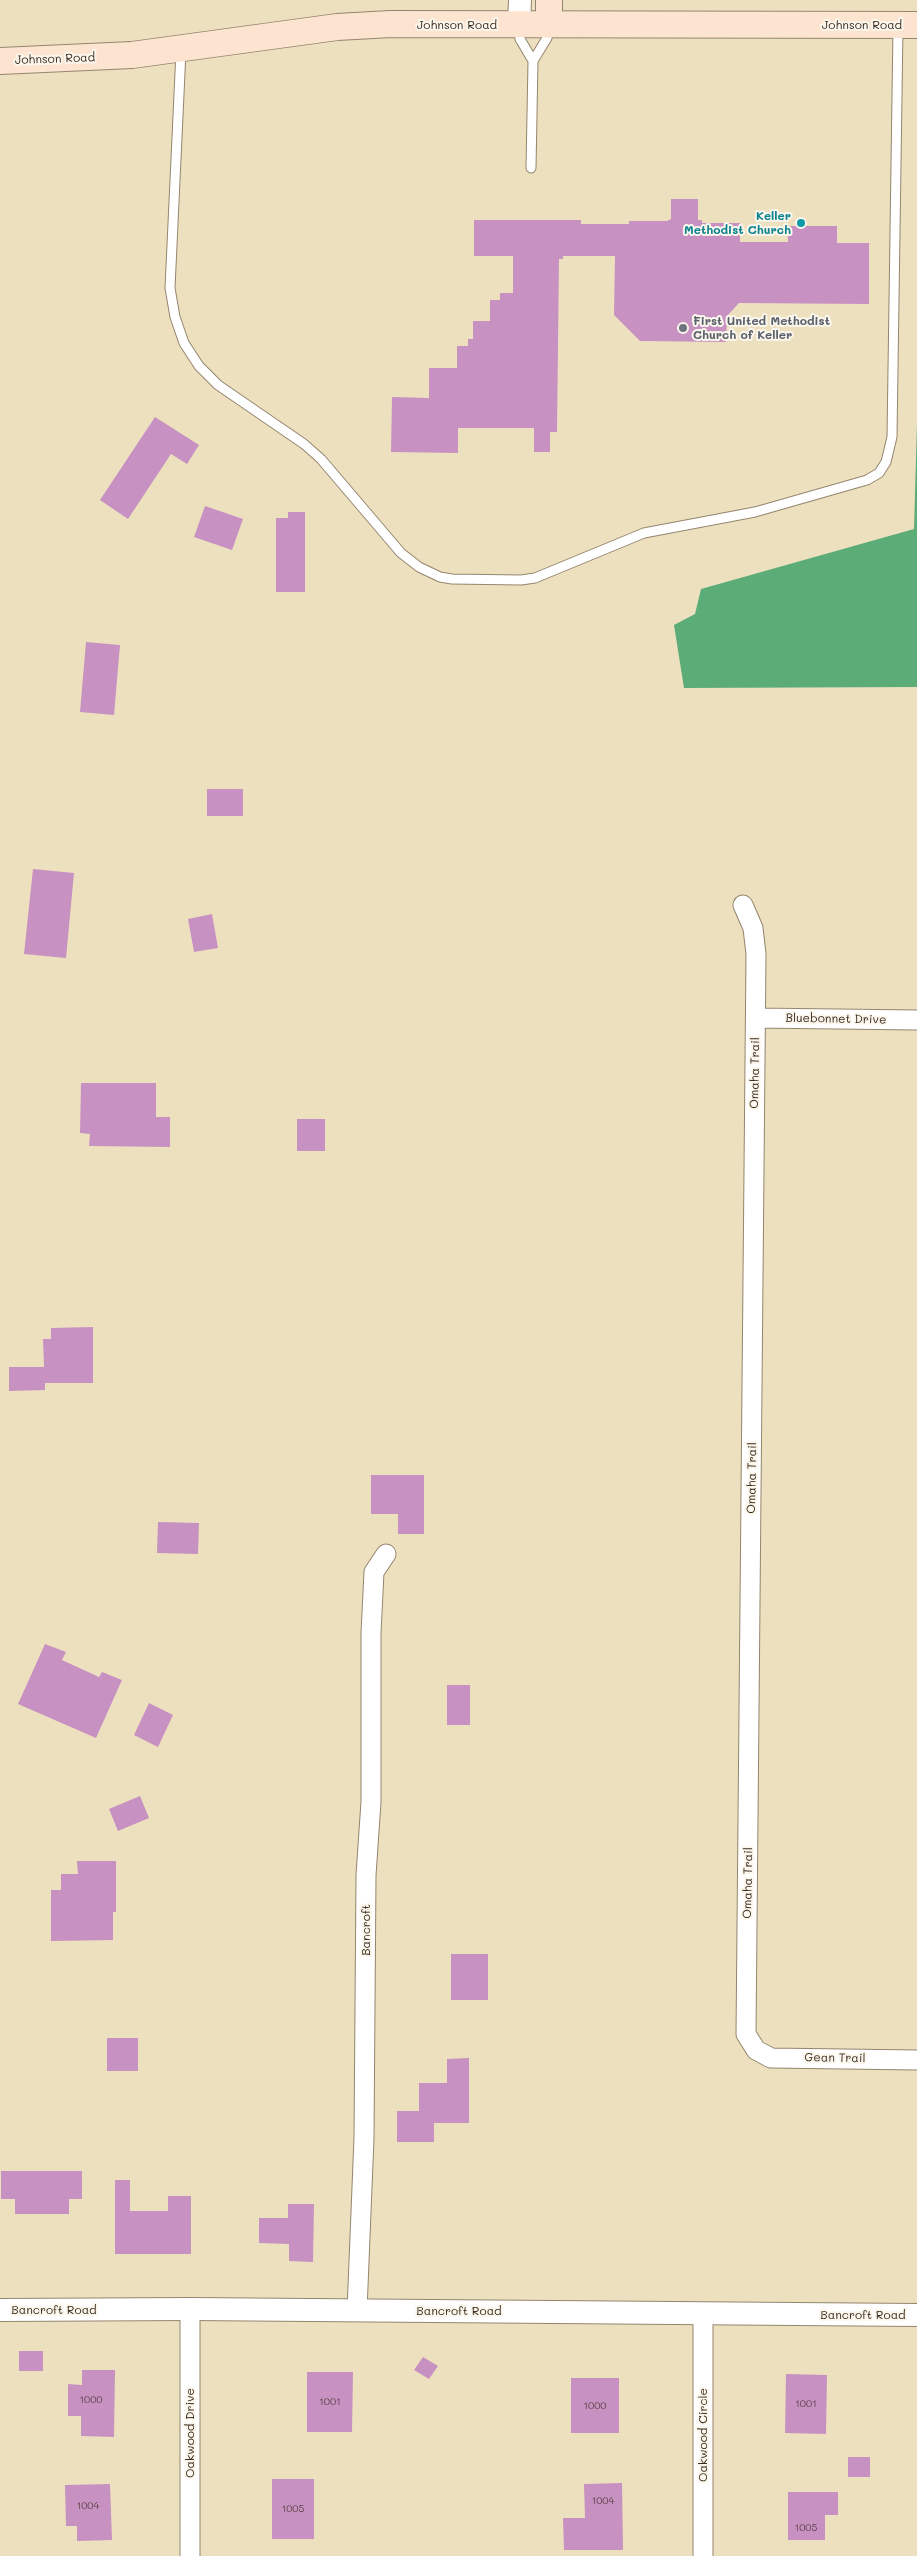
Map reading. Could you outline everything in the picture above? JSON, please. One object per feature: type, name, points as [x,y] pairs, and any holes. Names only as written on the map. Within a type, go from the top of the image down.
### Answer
[{"type":"main road","name":"Johnson Road","points":[[0,61],[65,60],[181,50],[337,28],[519,12],[907,25]]},
{"type":"street","name":"Omaha Trail","points":[[744,905],[753,928],[756,944],[746,2034],[756,2050]]},
{"type":"street","name":"Bluebonnet Drive","points":[[756,1018],[917,1020]]},
{"type":"street","name":"Bancroft","points":[[357,2311],[364,2128],[366,1875],[371,1802],[371,1633],[374,1572],[386,1554]]},
{"type":"street","name":"Gean Trail","points":[[756,2050],[771,2058],[917,2060]]},
{"type":"street","name":"Bancroft Road","points":[[0,2310],[190,2309],[917,2315]]},
{"type":"street","name":"Oakwood Drive","points":[[190,2309],[190,2556]]},
{"type":"street","name":"Oakwood Circle","points":[[703,2314],[703,2556]]},
{"type":"lane","points":[[519,12],[520,39],[533,61]]},
{"type":"lane","points":[[531,168],[533,61],[547,38],[549,12]]},
{"type":"lane","points":[[181,50],[170,288],[179,330],[190,354],[218,384],[313,452],[402,553],[419,567],[440,577],[452,579],[521,580],[548,574],[644,533],[755,512],[854,485],[879,473],[886,462],[892,437],[907,25]]},
{"type":"green space","points":[[917,423],[917,687],[684,688],[674,625],[695,614],[701,589],[914,529]]},
{"type":"building","name":"First United Methodist Church of Keller","points":[[671,199],[698,199],[698,220],[702,220],[702,223],[740,223],[740,242],[788,242],[788,226],[837,226],[837,243],[869,243],[869,304],[739,303],[727,316],[726,342],[640,341],[614,315],[615,256],[563,256],[563,259],[559,259],[557,432],[550,432],[550,452],[534,452],[534,428],[458,428],[458,453],[391,452],[392,397],[429,398],[429,368],[457,368],[457,346],[468,346],[468,339],[473,339],[473,321],[490,321],[490,300],[500,300],[500,293],[513,293],[513,256],[474,256],[474,220],[581,220],[581,224],[629,224],[629,221],[667,221],[671,219]]},
{"type":"building","points":[[155,417],[199,445],[187,464],[171,454],[128,519],[100,500]]},
{"type":"building","points":[[205,506],[243,519],[232,550],[194,537]]},
{"type":"building","points":[[288,512],[305,512],[305,592],[276,592],[276,518],[288,518]]},
{"type":"building","points":[[86,642],[120,645],[114,715],[80,712]]},
{"type":"building","points":[[207,789],[243,789],[243,816],[207,816]]},
{"type":"building","points":[[33,869],[74,873],[66,958],[24,954]]},
{"type":"building","points":[[212,914],[218,948],[194,952],[188,919]]},
{"type":"building","points":[[81,1083],[156,1083],[156,1117],[170,1117],[170,1147],[89,1146],[90,1134],[80,1133]]},
{"type":"building","points":[[297,1119],[325,1119],[325,1151],[297,1151]]},
{"type":"building","points":[[93,1327],[93,1383],[45,1383],[45,1390],[9,1391],[9,1367],[44,1367],[43,1339],[51,1339],[51,1328]]},
{"type":"building","points":[[371,1475],[424,1475],[424,1534],[398,1534],[398,1514],[371,1514]]},
{"type":"building","points":[[158,1522],[199,1523],[198,1554],[157,1553]]},
{"type":"building","points":[[45,1644],[66,1652],[62,1660],[99,1677],[102,1672],[122,1680],[96,1738],[18,1704]]},
{"type":"building","points":[[447,1685],[470,1685],[470,1725],[447,1725]]},
{"type":"building","points":[[149,1703],[173,1715],[158,1747],[134,1735]]},
{"type":"building","points":[[140,1796],[149,1818],[118,1831],[109,1809]]},
{"type":"building","points":[[77,1861],[116,1861],[116,1912],[113,1912],[113,1940],[51,1941],[51,1890],[61,1890],[61,1874],[78,1874]]},
{"type":"building","points":[[451,1954],[488,1954],[488,2000],[451,2000]]},
{"type":"building","points":[[107,2038],[138,2038],[138,2071],[107,2071]]},
{"type":"building","points":[[469,2058],[469,2123],[434,2123],[434,2142],[397,2142],[397,2111],[419,2111],[419,2083],[447,2083],[447,2059]]},
{"type":"building","points":[[1,2171],[82,2171],[82,2199],[69,2199],[69,2214],[15,2214],[15,2199],[1,2199]]},
{"type":"building","points":[[115,2180],[130,2180],[130,2211],[168,2211],[168,2196],[191,2196],[191,2254],[115,2254]]},
{"type":"building","points":[[288,2204],[314,2204],[313,2262],[289,2261],[289,2244],[259,2243],[259,2218],[288,2218]]},
{"type":"building","points":[[19,2351],[43,2351],[43,2371],[19,2371]]},
{"type":"building","points":[[423,2357],[438,2366],[429,2379],[414,2370]]},
{"type":"building","points":[[82,2370],[115,2370],[114,2437],[81,2436],[81,2416],[68,2416],[68,2384],[82,2385]]},
{"type":"building","points":[[307,2372],[353,2372],[352,2432],[307,2432]]},
{"type":"building","points":[[786,2374],[827,2375],[826,2434],[785,2433]]},
{"type":"building","points":[[571,2378],[619,2378],[619,2433],[571,2433]]},
{"type":"building","points":[[848,2457],[870,2457],[870,2477],[848,2477]]},
{"type":"building","points":[[272,2479],[314,2479],[314,2539],[272,2539]]},
{"type":"building","points":[[622,2483],[623,2550],[564,2550],[563,2518],[585,2518],[584,2484]]},
{"type":"building","points":[[110,2484],[112,2540],[77,2541],[77,2526],[66,2526],[65,2485]]},
{"type":"building","points":[[788,2492],[838,2492],[838,2515],[825,2515],[825,2540],[788,2540]]},
{"type":"place","name":"Keller Methodist Church","points":[[801,223]]},
{"type":"place","name":"First United Methodist Church of Keller","points":[[683,328]]}]
